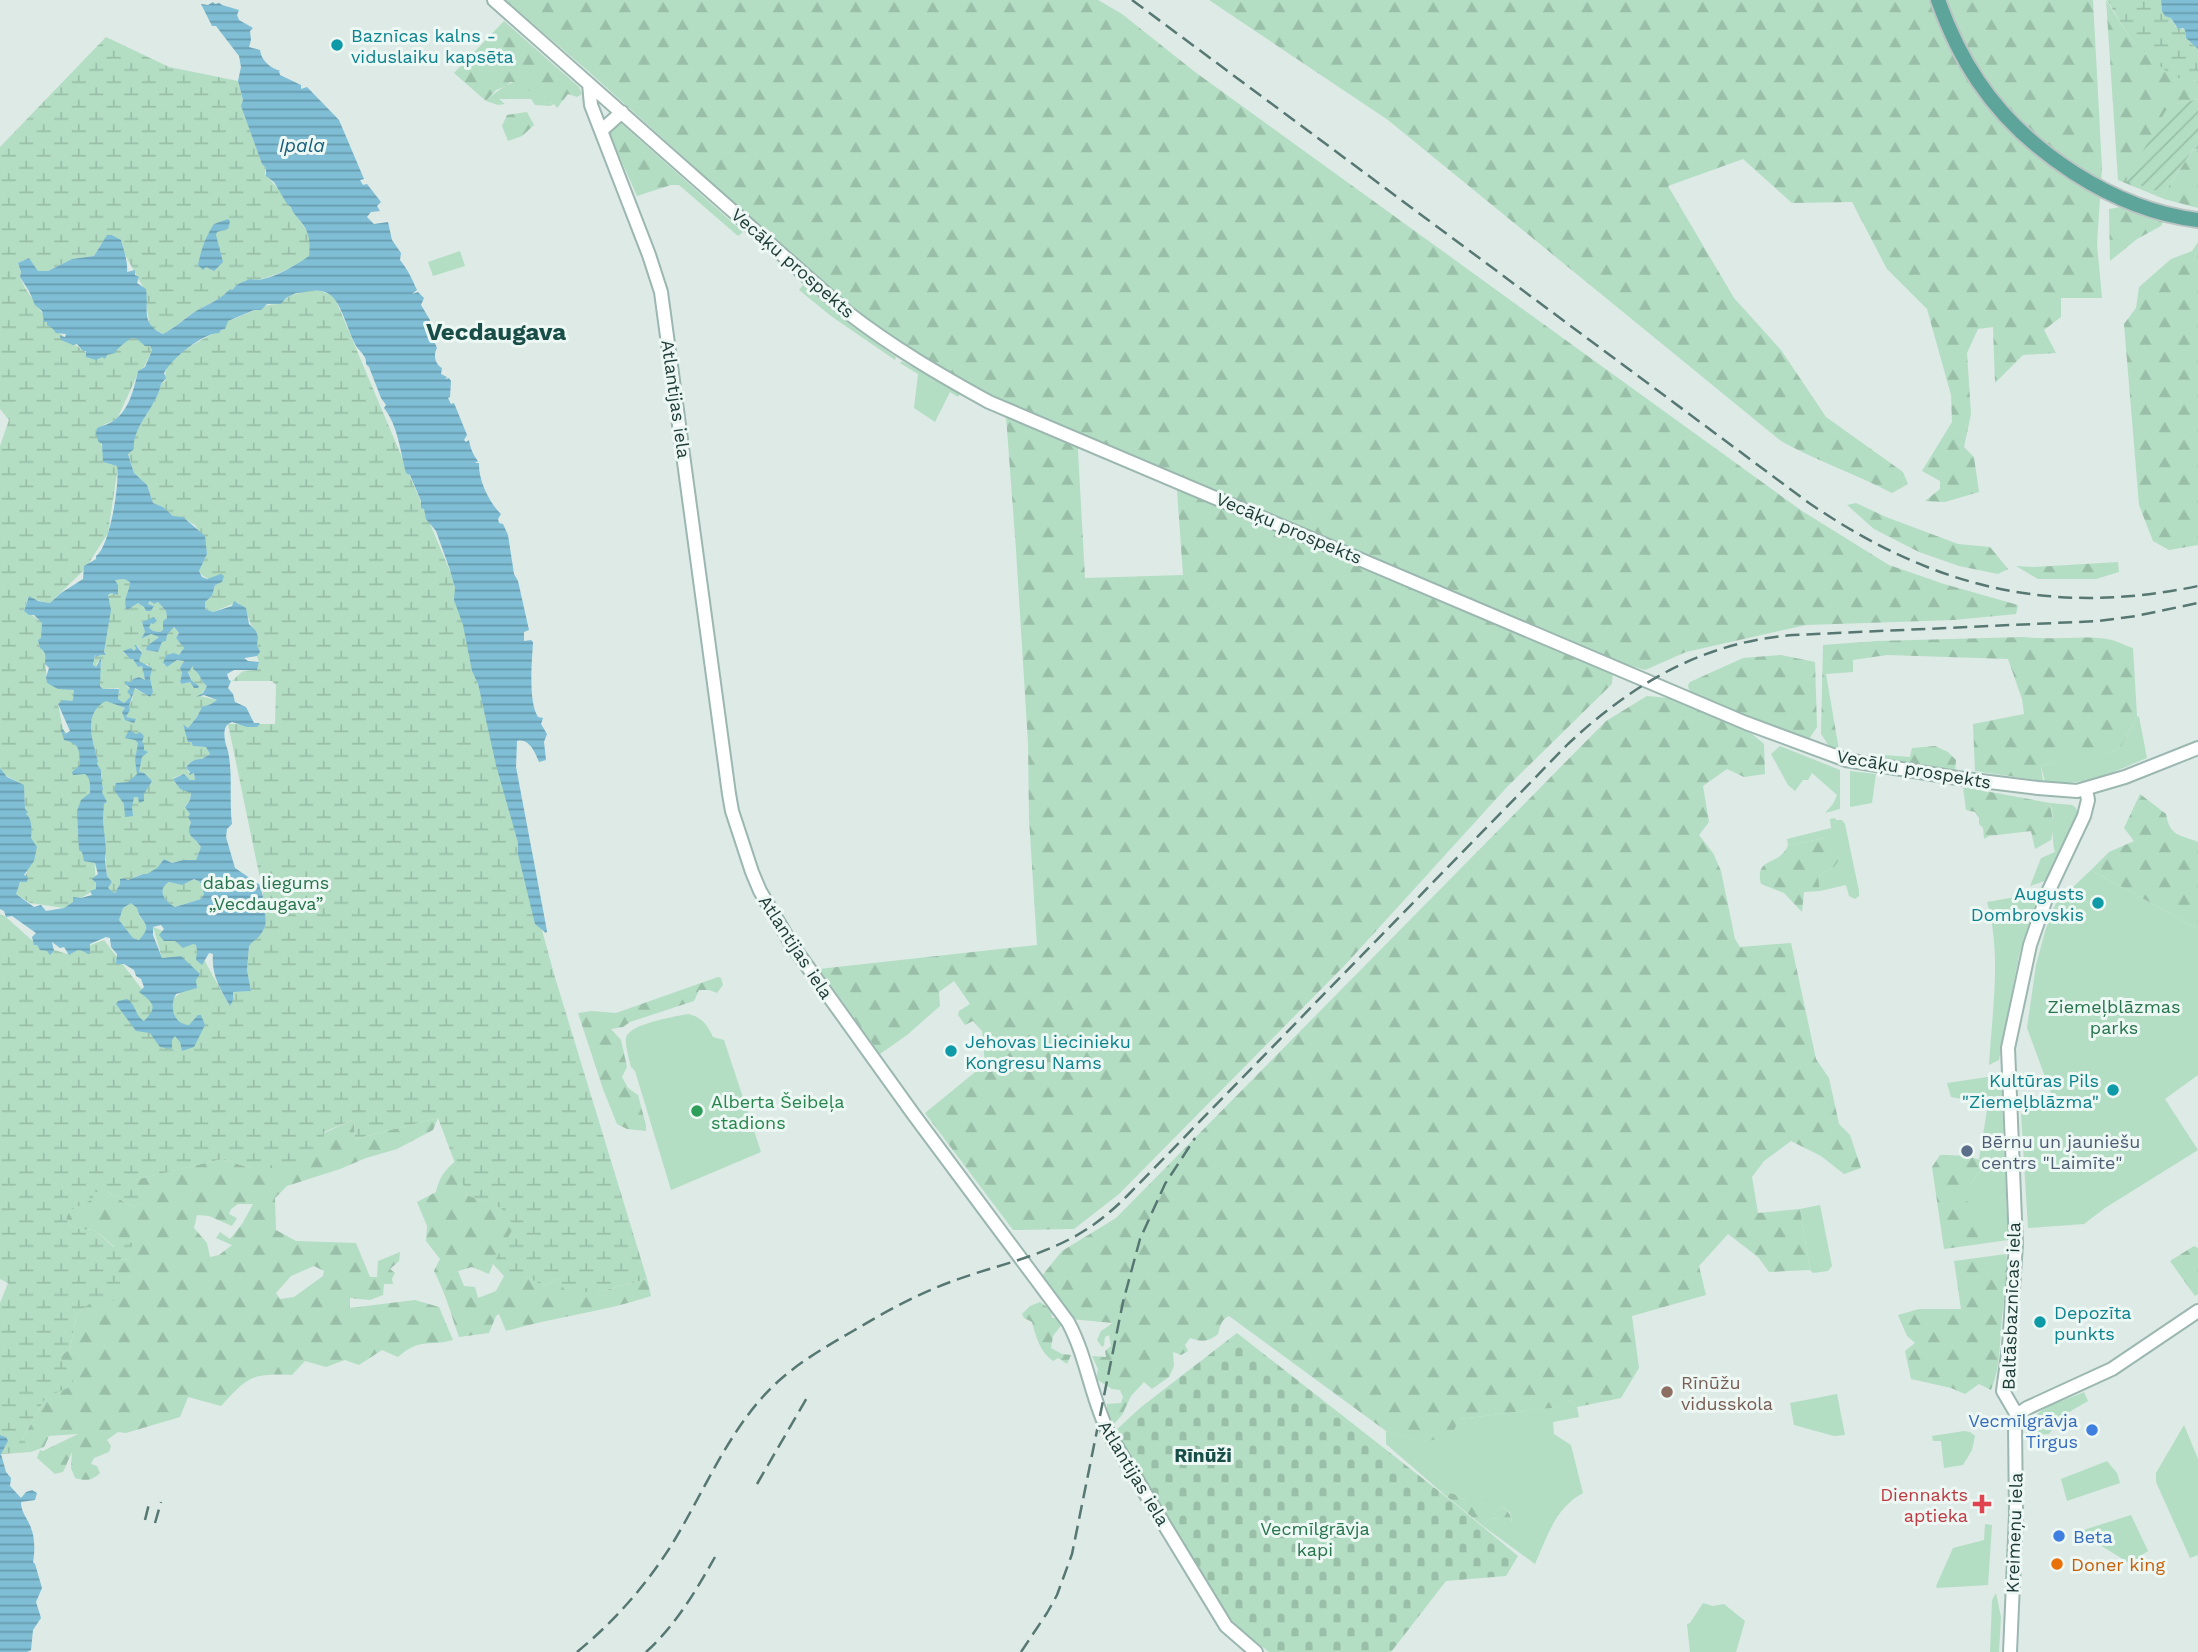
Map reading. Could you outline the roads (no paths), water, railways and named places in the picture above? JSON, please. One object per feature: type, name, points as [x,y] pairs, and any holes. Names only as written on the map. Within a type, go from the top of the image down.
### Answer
[{"type":"main road","name":"Vecāķu prospekts","points":[[494,0],[589,88],[622,112],[806,277],[871,331],[920,363],[989,402],[1697,702],[1831,755],[1957,778],[2077,791],[2138,772],[2198,748]]},
{"type":"main road","points":[[1938,0],[1962,57],[1979,84],[2033,144],[2062,166],[2108,191],[2139,205],[2183,218],[2198,219]]},
{"type":"main road","name":"Atlantijas iela","points":[[589,88],[591,105],[661,292],[727,784],[740,838],[760,891],[792,945],[848,1024],[1068,1322],[1077,1338],[1092,1392],[1109,1434],[1226,1626],[1256,1652]]},
{"type":"main road","points":[[602,130],[622,112]]},
{"type":"main road","name":"Baltāsbaznīcas iela","points":[[2017,1415],[2003,1391],[2009,1348],[2016,1244],[2008,1048],[2030,945],[2049,890],[2084,816],[2088,800],[2087,789]]},
{"type":"main road","points":[[2017,1415],[2026,1408],[2112,1369],[2198,1311]]},
{"type":"main road","name":"Kreimeņu iela","points":[[2010,1652],[2017,1415]]},
{"type":"water","points":[[2161,0],[2198,0],[2198,49],[2186,38],[2183,28],[2178,29],[2171,18],[2165,16]]},
{"type":"water","name":"Ipala","points":[[218,2],[239,10],[239,20],[253,28],[250,31],[249,47],[260,50],[262,58],[281,71],[280,75],[301,85],[301,89],[307,87],[339,120],[364,179],[360,180],[363,185],[367,184],[381,202],[377,206],[380,211],[371,212],[367,217],[374,224],[388,222],[392,240],[401,253],[400,260],[417,290],[412,294],[418,292],[424,298],[421,305],[430,320],[430,332],[437,348],[435,359],[442,368],[441,374],[451,381],[448,398],[451,404],[454,403],[467,435],[464,440],[469,440],[478,461],[475,463],[479,463],[485,490],[501,514],[499,523],[503,524],[508,535],[514,574],[529,630],[524,632],[524,641],[533,642],[532,692],[535,710],[538,717],[543,718],[541,724],[547,734],[544,742],[546,760],[539,762],[528,744],[517,741],[516,767],[547,931],[546,933],[535,924],[518,854],[518,843],[496,765],[478,684],[472,671],[463,625],[454,600],[455,588],[436,531],[421,508],[421,501],[410,475],[406,473],[396,430],[384,408],[386,405],[337,302],[329,294],[320,291],[296,293],[281,304],[267,304],[261,310],[254,310],[228,321],[225,329],[188,347],[174,360],[164,373],[166,378],[137,432],[134,449],[128,454],[134,473],[147,485],[153,503],[173,516],[183,517],[205,536],[207,554],[199,571],[202,577],[207,579],[221,574],[224,576],[222,582],[215,585],[212,596],[205,602],[205,609],[213,612],[232,606],[234,601],[246,608],[249,624],[258,637],[260,652],[257,656],[244,658],[259,662],[257,670],[234,670],[227,674],[231,681],[228,688],[235,702],[246,707],[254,723],[260,724],[257,727],[247,727],[232,722],[225,729],[232,824],[227,829],[226,837],[235,868],[260,885],[265,925],[260,936],[249,946],[247,970],[251,991],[233,992],[230,1006],[215,975],[213,954],[209,953],[202,965],[196,960],[196,945],[183,948],[175,941],[164,941],[159,935],[164,929],[161,925],[153,927],[153,935],[162,958],[181,956],[200,974],[196,980],[197,988],[176,994],[174,999],[174,1014],[179,1021],[189,1025],[201,1015],[205,1025],[194,1047],[182,1051],[175,1036],[170,1049],[160,1047],[150,1033],[136,1031],[116,1004],[127,999],[144,1021],[153,1009],[151,1002],[139,992],[144,987],[134,970],[124,964],[116,964],[117,954],[111,947],[110,938],[106,937],[90,944],[90,954],[78,950],[69,955],[64,947],[60,948],[52,942],[54,951],[50,955],[34,945],[32,937],[36,933],[12,916],[6,917],[0,909],[0,768],[7,777],[24,785],[25,809],[30,821],[31,838],[37,847],[34,861],[24,875],[28,877],[27,882],[20,882],[16,894],[34,907],[41,905],[46,911],[64,908],[73,902],[73,897],[92,895],[90,891],[96,889],[96,883],[92,879],[98,874],[95,863],[84,861],[79,850],[77,811],[81,800],[90,793],[90,782],[85,774],[73,775],[72,772],[80,765],[79,752],[74,744],[64,740],[61,730],[63,729],[65,734],[70,731],[58,704],[63,700],[73,700],[74,690],[58,689],[47,683],[49,668],[45,664],[45,653],[38,640],[41,638],[42,623],[34,615],[24,611],[29,596],[50,603],[83,579],[84,566],[96,559],[106,540],[113,514],[118,474],[117,466],[103,462],[102,444],[98,441],[97,428],[119,417],[127,406],[138,371],[145,367],[152,350],[150,346],[131,338],[105,359],[86,357],[86,351],[77,344],[61,340],[60,336],[65,337],[66,334],[56,333],[44,322],[42,311],[35,305],[20,277],[18,263],[29,258],[38,271],[48,271],[72,259],[94,256],[107,235],[112,235],[121,240],[127,272],[135,270],[135,275],[139,277],[137,283],[146,289],[148,320],[163,334],[238,284],[250,279],[272,276],[309,256],[308,234],[304,226],[274,182],[266,176],[266,168],[262,164],[241,106],[243,100],[238,81],[241,67],[239,56],[216,26],[212,26],[201,4]],"holes":[[[124,579],[130,582],[125,600],[127,610],[138,603],[146,611],[151,611],[154,606],[148,604],[150,601],[154,604],[158,602],[166,611],[167,618],[163,621],[163,630],[160,632],[149,628],[151,623],[157,621],[154,617],[142,622],[145,632],[141,639],[151,634],[159,637],[147,646],[146,650],[158,652],[174,627],[179,633],[176,638],[184,648],[179,655],[166,655],[163,663],[167,667],[177,660],[184,661],[180,668],[180,682],[190,682],[194,688],[198,688],[188,672],[193,666],[207,686],[203,693],[196,697],[204,695],[217,700],[202,707],[188,728],[183,724],[188,742],[193,746],[206,747],[210,754],[193,761],[186,768],[190,772],[189,775],[194,773],[195,780],[190,780],[184,774],[173,779],[180,789],[191,793],[185,807],[190,814],[189,833],[201,847],[196,860],[172,863],[164,859],[157,868],[147,874],[128,880],[120,879],[115,893],[108,888],[112,882],[107,876],[103,821],[104,804],[107,802],[102,792],[101,770],[97,764],[92,737],[92,720],[99,706],[106,701],[125,708],[122,712],[125,720],[134,723],[136,719],[126,717],[135,688],[150,697],[153,692],[150,678],[152,668],[139,661],[142,653],[136,645],[134,651],[131,648],[123,651],[138,667],[142,666],[145,680],[139,677],[131,682],[125,681],[130,688],[127,692],[131,696],[124,703],[118,699],[119,689],[103,689],[100,686],[101,658],[96,667],[93,665],[95,655],[106,655],[104,652],[111,610],[108,595],[118,595],[115,580]],[[194,879],[200,882],[204,894],[201,899],[175,907],[165,899],[163,889],[169,882],[182,885]],[[131,903],[137,908],[146,927],[139,940],[133,938],[119,920],[123,908]]]},
{"type":"water","points":[[228,219],[228,229],[217,232],[216,235],[223,262],[214,271],[206,267],[203,270],[198,265],[208,234],[214,224]]},
{"type":"water","points":[[129,730],[136,734],[140,732],[144,736],[144,750],[148,752],[142,757],[139,772],[152,781],[144,794],[144,801],[139,803],[138,797],[134,797],[133,816],[125,817],[124,804],[114,790],[116,783],[128,782],[137,774],[135,760],[138,743],[125,738]]},
{"type":"water","points":[[0,1435],[8,1441],[1,1454],[6,1472],[11,1478],[10,1486],[21,1498],[32,1490],[37,1493],[35,1500],[21,1502],[32,1532],[33,1562],[42,1588],[36,1602],[41,1618],[33,1630],[31,1650],[27,1652],[0,1652]]},
{"type":"railway","points":[[1132,0],[1809,503],[1855,532],[1901,556],[1947,574],[1994,588],[2042,596],[2092,598],[2144,595],[2198,586]]},
{"type":"railway","points":[[577,1652],[618,1614],[653,1572],[674,1541],[735,1434],[749,1413],[782,1378],[817,1353],[902,1304],[953,1281],[1054,1247],[1106,1215],[1568,744],[1618,702],[1644,685],[1700,656],[1760,639],[1793,635],[2099,621],[2198,603]]},
{"type":"railway","points":[[1021,1652],[1057,1595],[1072,1554],[1123,1302],[1140,1239],[1165,1184],[1195,1138]]},
{"type":"railway","points":[[757,1484],[808,1396]]},
{"type":"railway","points":[[145,1520],[150,1500]]},
{"type":"railway","points":[[155,1523],[161,1502]]},
{"type":"railway","points":[[646,1652],[676,1619],[715,1557]]},
{"type":"place","name":"Baznīcas kalns - viduslaiku kapsēta","points":[[337,45]]},
{"type":"place","name":"Augusts Dombrovskis","points":[[2098,903]]},
{"type":"place","name":"Jehovas Liecinieku Kongresu Nams","points":[[951,1051]]},
{"type":"place","name":"Kultūras Pils \"Ziemeļblāzma\"","points":[[2113,1090]]},
{"type":"place","name":"Alberta Šeibeļa stadions","points":[[697,1111]]},
{"type":"place","name":"Bērnu un jauniešu centrs \"Laimīte\"","points":[[1967,1151]]},
{"type":"place","name":"Depozīta punkts","points":[[2040,1322]]},
{"type":"place","name":"Rīnūžu vidusskola","points":[[1667,1392]]},
{"type":"place","name":"Vecmīlgrāvja Tirgus","points":[[2092,1430]]},
{"type":"place","name":"Diennakts aptieka","points":[[1982,1504]]},
{"type":"place","name":"Beta","points":[[2059,1536]]},
{"type":"place","name":"Doner king","points":[[2057,1564]]},
{"type":"district","name":"Vecdaugava","points":[[496,332]]},
{"type":"district","name":"Rīnūži","points":[[1203,1455]]},
{"type":"park label","name":"dabas liegums „Vecdaugava”","points":[[266,892]]},
{"type":"park label","name":"Ziemeļblāzmas parks","points":[[2114,1016]]},
{"type":"park label","name":"Vecmīlgrāvja kapi","points":[[1315,1538]]}]
